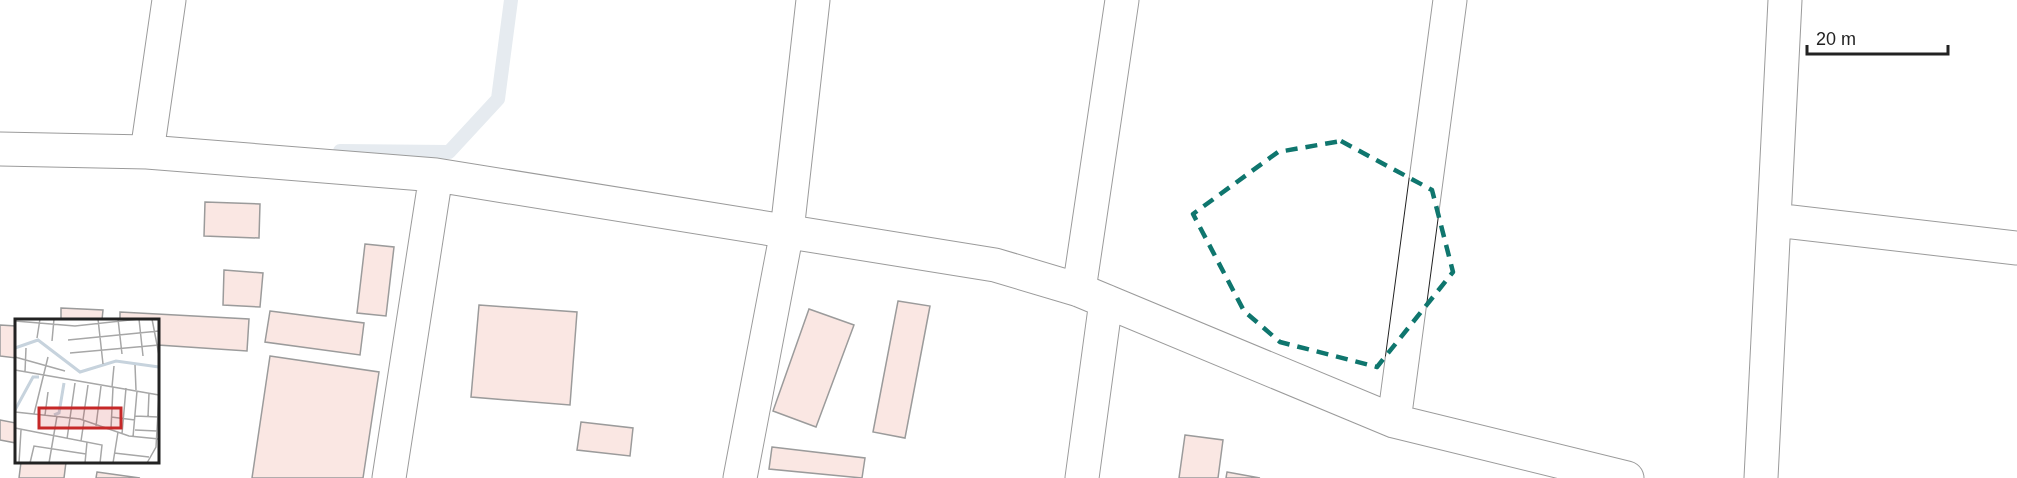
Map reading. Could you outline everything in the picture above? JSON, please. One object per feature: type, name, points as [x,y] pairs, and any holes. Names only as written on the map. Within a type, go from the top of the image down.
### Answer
[{"type":"street","points":[[147,152],[169,0]]},
{"type":"street","points":[[740,478],[786,231],[813,0]]},
{"type":"street","points":[[1082,478],[1092,295],[1122,0]]},
{"type":"street","points":[[1394,421],[1450,0]]},
{"type":"street","points":[[1761,478],[1785,0]]},
{"type":"street","points":[[0,149],[147,152],[436,175],[995,265],[1092,295],[1394,421],[1547,469],[1627,478]]},
{"type":"street","points":[[389,478],[436,175]]},
{"type":"street","points":[[1774,220],[2017,248]]},
{"type":"highlighted area","points":[[1341,141],[1432,190],[1453,272],[1377,367],[1280,342],[1244,311],[1193,214],[1278,152]]},
{"type":"building","points":[[205,202],[260,204],[259,238],[204,236]]},
{"type":"building","points":[[365,244],[394,247],[386,316],[357,313]]},
{"type":"building","points":[[224,270],[263,273],[260,307],[223,305]]},
{"type":"building","points":[[898,301],[930,306],[905,438],[873,432]]},
{"type":"building","points":[[479,305],[577,312],[570,405],[471,397]]},
{"type":"building","points":[[61,308],[103,310],[102,319],[61,319]]},
{"type":"building","points":[[809,309],[854,325],[816,427],[773,411]]},
{"type":"building","points":[[270,311],[364,323],[360,355],[265,342]]},
{"type":"building","points":[[120,312],[249,319],[247,351],[159,345],[159,319],[120,319]]},
{"type":"building","points":[[0,325],[15,326],[15,358],[0,356]]},
{"type":"building","points":[[270,356],[379,372],[363,478],[252,478]]},
{"type":"building","points":[[0,420],[15,423],[15,443],[0,440]]},
{"type":"building","points":[[581,422],[633,428],[630,456],[577,450]]},
{"type":"building","points":[[1185,435],[1223,440],[1218,478],[1179,478]]},
{"type":"building","points":[[772,447],[865,458],[862,478],[769,469]]},
{"type":"building","points":[[21,463],[66,463],[64,478],[19,478]]},
{"type":"building","points":[[97,472],[140,478],[96,478]]},
{"type":"building","points":[[1227,472],[1260,478],[1226,478]]},
{"type":"waterway","points":[[340,151],[449,152],[498,99],[511,0]]}]
